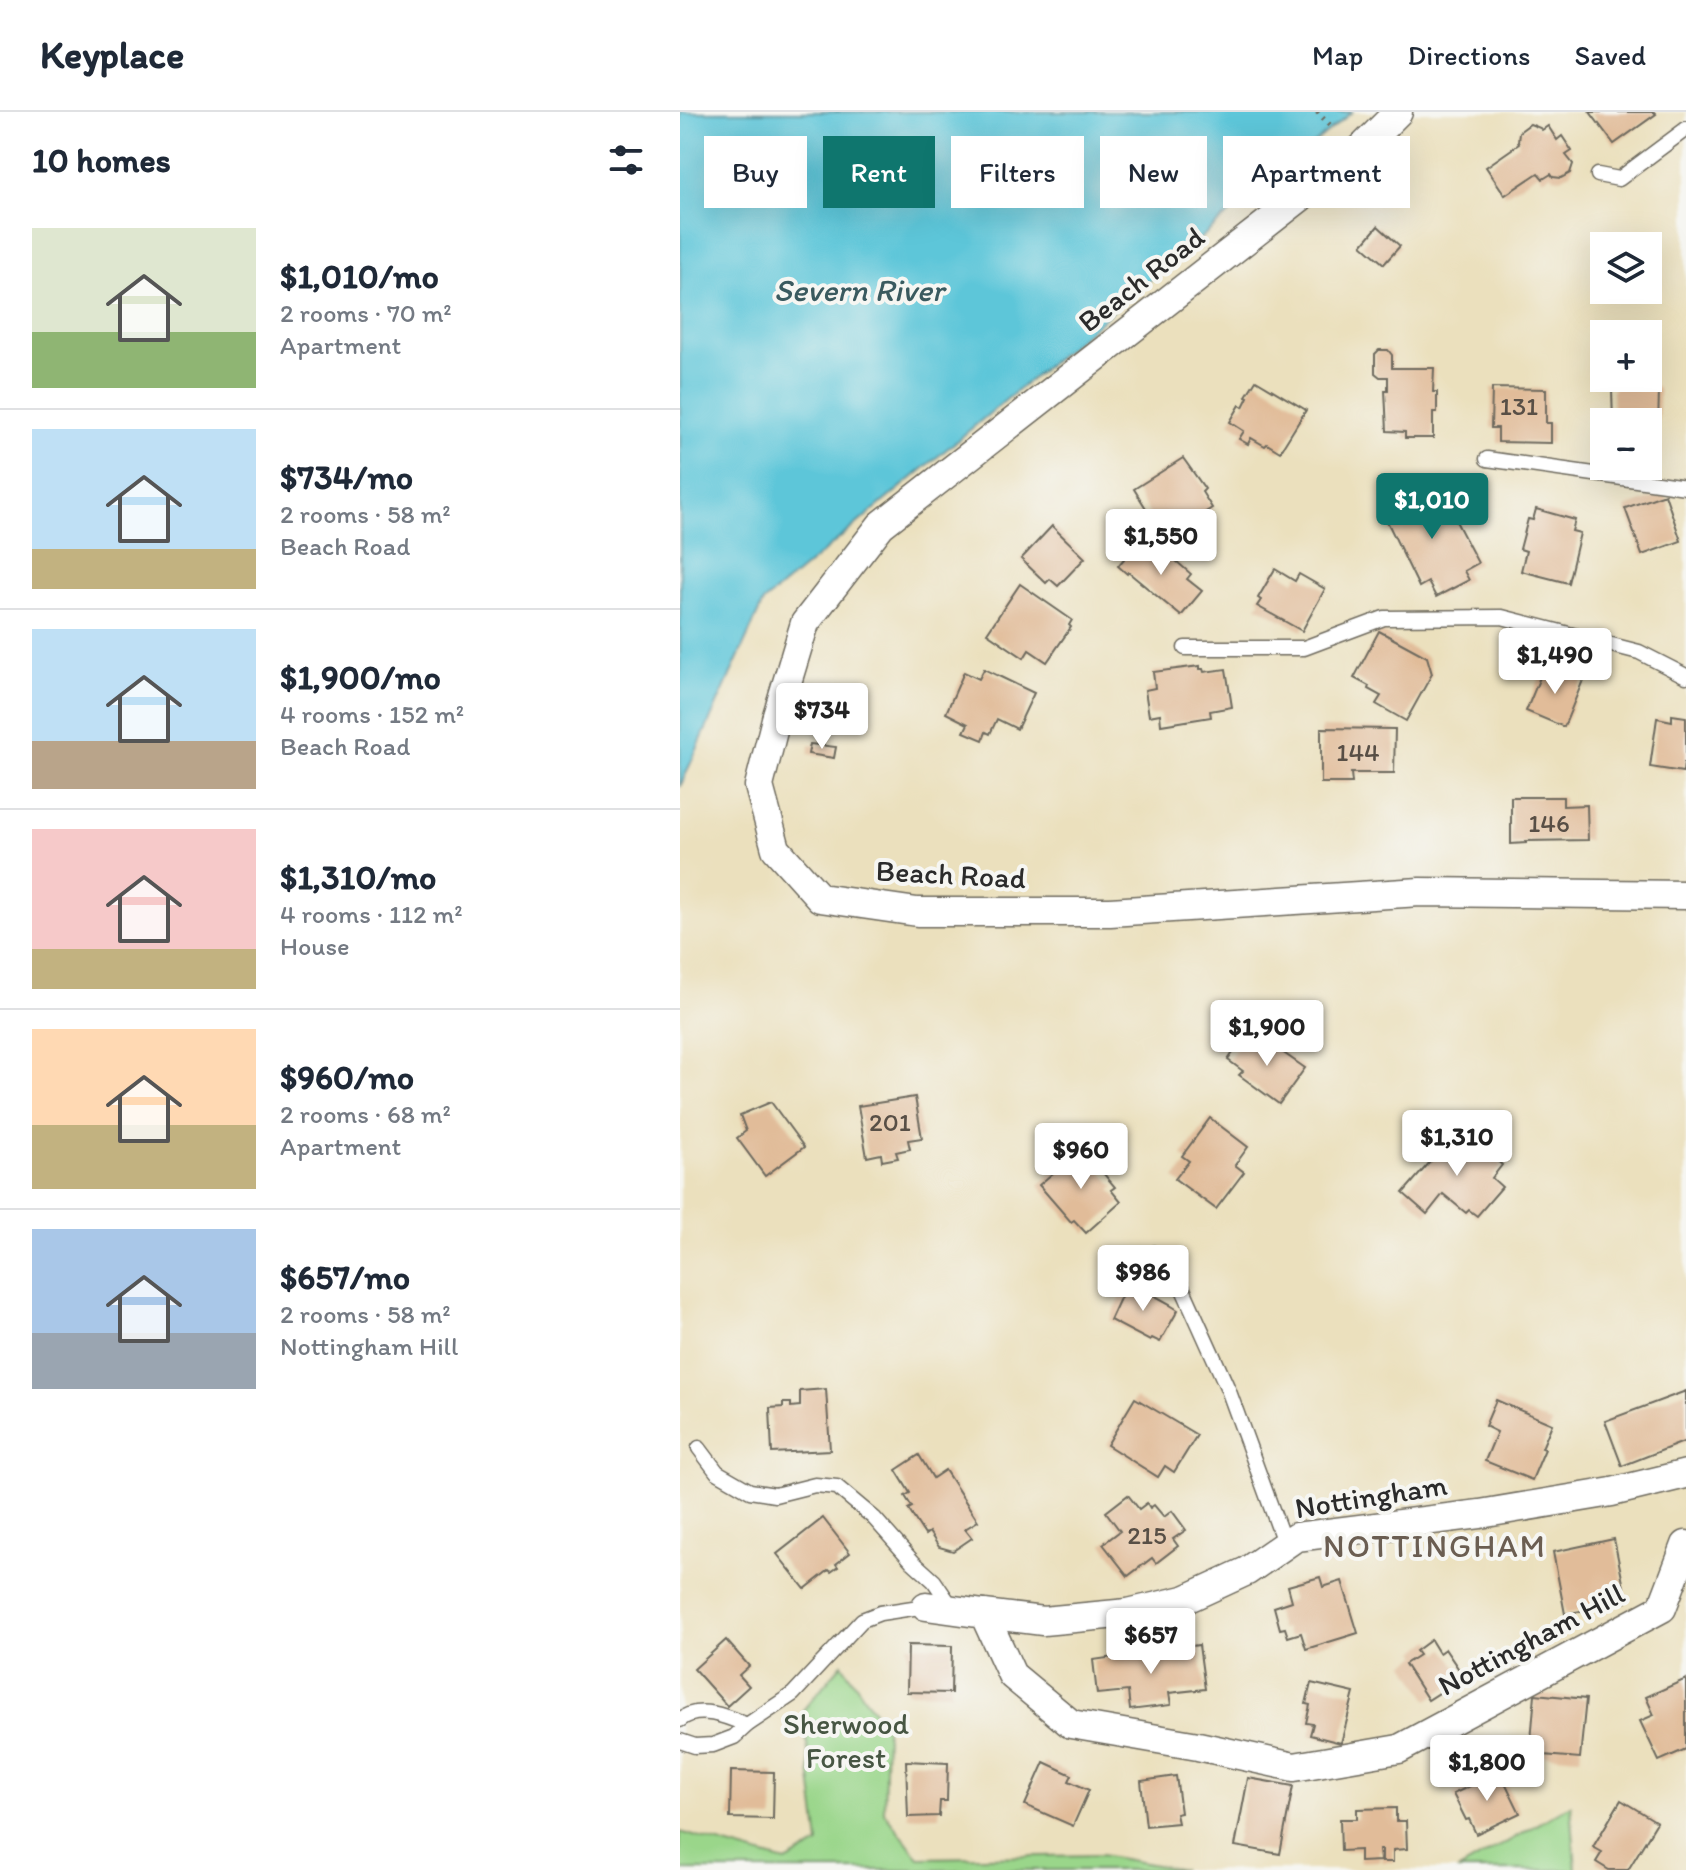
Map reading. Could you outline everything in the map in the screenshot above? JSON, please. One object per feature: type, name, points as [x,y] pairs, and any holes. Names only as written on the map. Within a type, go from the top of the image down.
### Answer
[{"type":"street","name":"Beach Road","points":[[1398,112],[1357,153],[881,525],[805,623],[759,786],[776,849],[820,898],[917,912],[1110,912],[1420,892],[1686,895]]},
{"type":"street","name":"Nottingham","points":[[984,1614],[1043,1621],[1128,1613],[1184,1600],[1247,1571],[1296,1537],[1480,1514],[1612,1492],[1686,1474]]},
{"type":"street","name":"Nottingham Hill","points":[[984,1614],[1012,1675],[1071,1724],[1198,1746],[1294,1767],[1399,1749],[1662,1608],[1686,1545]]},
{"type":"street","points":[[940,1608],[984,1614]]},
{"type":"lane","points":[[1598,175],[1619,179],[1686,129]]},
{"type":"lane","points":[[1487,459],[1686,487]]},
{"type":"lane","points":[[1185,648],[1304,648],[1384,618],[1502,617],[1639,652],[1686,676]]},
{"type":"lane","points":[[1154,1253],[1178,1278],[1197,1319],[1228,1389],[1285,1545]]},
{"type":"lane","points":[[680,1741],[695,1746],[713,1745],[734,1737],[793,1694],[862,1620],[880,1613],[940,1608],[934,1581],[874,1518],[837,1487],[815,1485],[775,1495],[750,1491],[717,1472],[699,1448]]},
{"type":"lane","points":[[680,1720],[684,1715],[698,1713],[723,1714],[747,1725]]},
{"type":"path","points":[[1317,112],[1333,128]]},
{"type":"green space","name":"Sherwood Forest","points":[[842,1664],[886,1729],[884,1812],[919,1858],[1101,1855],[1183,1870],[680,1870],[680,1832],[786,1862],[819,1844],[803,1710]]},
{"type":"green space","points":[[1571,1805],[1576,1870],[1459,1870]]},
{"type":"water","name":"Severn River","points":[[680,112],[1352,112],[1323,136],[1223,136],[1223,208],[1237,208],[763,602],[680,787]]},
{"type":"building","points":[[1590,112],[1654,112],[1656,114],[1614,144]]},
{"type":"building","points":[[1530,124],[1542,130],[1548,126],[1557,140],[1562,136],[1572,151],[1566,155],[1573,164],[1570,173],[1561,178],[1551,174],[1543,179],[1538,173],[1505,195],[1486,167],[1519,144],[1519,132]]},
{"type":"building","points":[[1378,226],[1400,246],[1384,264],[1362,245]]},
{"type":"building","points":[[1379,350],[1388,350],[1392,355],[1392,368],[1434,368],[1433,392],[1437,392],[1437,412],[1433,412],[1433,438],[1405,438],[1405,432],[1387,431],[1385,390],[1388,390],[1388,377],[1375,373],[1375,354]]},
{"type":"building","points":[[1256,380],[1306,410],[1280,452],[1251,438],[1248,444],[1239,439],[1244,431],[1230,422],[1240,405],[1243,407]]},
{"type":"building","points":[[1492,388],[1546,389],[1546,423],[1551,423],[1551,443],[1498,442],[1498,428],[1491,428]]},
{"type":"building","points":[[1612,392],[1659,392],[1659,408],[1613,408]]},
{"type":"building","points":[[1183,458],[1205,489],[1202,492],[1212,508],[1185,525],[1187,529],[1167,542],[1134,489]]},
{"type":"building","points":[[1437,485],[1478,563],[1464,571],[1469,580],[1436,597],[1428,582],[1419,587],[1383,513]]},
{"type":"building","points":[[1665,494],[1681,541],[1642,555],[1625,508]]},
{"type":"building","points":[[1536,509],[1575,520],[1572,531],[1580,533],[1568,583],[1521,571],[1526,551],[1520,549],[1528,519],[1533,520]]},
{"type":"building","points":[[1052,526],[1085,558],[1058,586],[1050,579],[1046,583],[1021,559]]},
{"type":"building","points":[[1140,540],[1163,559],[1168,554],[1191,574],[1187,579],[1202,591],[1181,616],[1118,566]]},
{"type":"building","points":[[1275,569],[1295,581],[1299,574],[1325,589],[1302,631],[1257,606],[1261,600],[1258,598]]},
{"type":"building","points":[[1020,584],[1072,620],[1071,627],[1047,662],[1029,650],[1024,658],[987,633]]},
{"type":"building","points":[[1379,631],[1427,657],[1432,674],[1406,721],[1376,704],[1381,696],[1354,678]]},
{"type":"building","points":[[1545,665],[1583,680],[1564,727],[1526,711]]},
{"type":"building","points":[[1200,666],[1204,672],[1226,669],[1232,707],[1210,711],[1211,717],[1161,725],[1160,714],[1149,716],[1145,690],[1155,688],[1153,672]]},
{"type":"building","points":[[984,669],[1034,693],[1017,729],[997,719],[990,734],[986,732],[983,740],[964,732],[968,724],[946,713],[964,672],[979,679]]},
{"type":"building","points":[[1672,715],[1686,717],[1686,763],[1683,772],[1650,767],[1657,718],[1672,721]]},
{"type":"building","points":[[1321,728],[1395,729],[1394,773],[1351,773],[1352,783],[1321,783]]},
{"type":"building","points":[[810,744],[836,747],[834,758],[808,754]]},
{"type":"building","points":[[1511,797],[1563,797],[1563,806],[1587,805],[1588,840],[1511,844]]},
{"type":"building","points":[[1244,1037],[1259,1048],[1265,1040],[1305,1068],[1279,1104],[1239,1075],[1243,1071],[1228,1060]]},
{"type":"building","points":[[915,1097],[922,1138],[908,1140],[910,1149],[896,1152],[898,1158],[882,1161],[881,1154],[867,1157],[858,1106]]},
{"type":"building","points":[[771,1102],[804,1147],[765,1176],[737,1138],[746,1131],[740,1115]]},
{"type":"building","points":[[1210,1118],[1248,1147],[1235,1165],[1244,1172],[1216,1209],[1175,1179],[1189,1161],[1182,1156]]},
{"type":"building","points":[[1464,1132],[1502,1165],[1492,1178],[1502,1187],[1477,1216],[1469,1210],[1466,1213],[1443,1194],[1427,1214],[1403,1193],[1444,1146],[1453,1145]]},
{"type":"building","points":[[1082,1148],[1115,1187],[1111,1190],[1121,1202],[1086,1233],[1074,1220],[1071,1222],[1039,1185]]},
{"type":"building","points":[[1128,1281],[1178,1310],[1160,1342],[1152,1338],[1150,1341],[1110,1320]]},
{"type":"building","points":[[826,1389],[830,1450],[772,1453],[770,1408],[783,1407],[783,1403],[791,1403],[791,1407],[800,1406],[800,1391]]},
{"type":"building","points":[[1686,1391],[1686,1441],[1622,1466],[1605,1421]]},
{"type":"building","points":[[1135,1398],[1197,1435],[1174,1472],[1165,1466],[1158,1477],[1107,1445]]},
{"type":"building","points":[[1496,1400],[1552,1424],[1532,1480],[1485,1461],[1497,1432],[1485,1426]]},
{"type":"building","points":[[919,1455],[933,1478],[945,1470],[978,1521],[965,1529],[972,1538],[953,1551],[939,1547],[929,1532],[925,1535],[908,1509],[912,1507],[905,1496],[910,1493],[896,1470]]},
{"type":"building","points":[[1128,1495],[1139,1509],[1147,1503],[1150,1508],[1154,1505],[1164,1517],[1172,1511],[1186,1530],[1173,1539],[1178,1546],[1156,1563],[1152,1558],[1128,1576],[1103,1544],[1120,1531],[1106,1512]]},
{"type":"building","points":[[823,1518],[850,1553],[836,1564],[838,1567],[831,1572],[829,1570],[805,1589],[777,1554]]},
{"type":"building","points":[[1614,1539],[1627,1602],[1565,1614],[1553,1552]]},
{"type":"building","points":[[1320,1577],[1323,1587],[1342,1581],[1358,1633],[1306,1649],[1301,1633],[1288,1637],[1285,1628],[1280,1629],[1274,1607],[1292,1601],[1288,1586]]},
{"type":"building","points":[[726,1640],[749,1666],[739,1675],[749,1686],[727,1706],[694,1669]]},
{"type":"building","points":[[1431,1640],[1439,1653],[1445,1649],[1464,1677],[1428,1700],[1405,1664],[1419,1655],[1416,1651]]},
{"type":"building","points":[[908,1645],[952,1646],[951,1693],[907,1692]]},
{"type":"building","points":[[1199,1645],[1205,1689],[1169,1693],[1171,1705],[1130,1710],[1128,1691],[1097,1694],[1093,1660]]},
{"type":"building","points":[[1686,1679],[1686,1749],[1659,1761],[1640,1721],[1654,1715],[1646,1697]]},
{"type":"building","points":[[1311,1683],[1354,1693],[1341,1743],[1310,1735],[1313,1724],[1306,1723],[1310,1705],[1306,1704]]},
{"type":"building","points":[[1535,1694],[1586,1699],[1580,1758],[1543,1755],[1544,1742],[1531,1741]]},
{"type":"building","points":[[906,1761],[948,1763],[947,1801],[940,1801],[939,1816],[908,1817]]},
{"type":"building","points":[[1044,1762],[1072,1775],[1069,1781],[1089,1790],[1073,1826],[1025,1805]]},
{"type":"building","points":[[731,1771],[774,1772],[773,1819],[730,1818]]},
{"type":"building","points":[[1500,1772],[1520,1813],[1476,1834],[1453,1794]]},
{"type":"building","points":[[1176,1776],[1181,1813],[1176,1814],[1178,1823],[1146,1826],[1141,1781]]},
{"type":"building","points":[[1248,1778],[1293,1786],[1280,1854],[1235,1846]]},
{"type":"building","points":[[1621,1800],[1657,1822],[1628,1870],[1609,1870],[1596,1862],[1602,1852],[1593,1847]]},
{"type":"building","points":[[1396,1808],[1396,1821],[1406,1821],[1407,1849],[1393,1850],[1393,1862],[1382,1862],[1382,1850],[1379,1850],[1380,1861],[1360,1862],[1360,1850],[1341,1851],[1340,1819],[1357,1819],[1357,1809]]},
{"type":"district","name":"NOTTINGHAM","points":[[1435,1546]]}]
